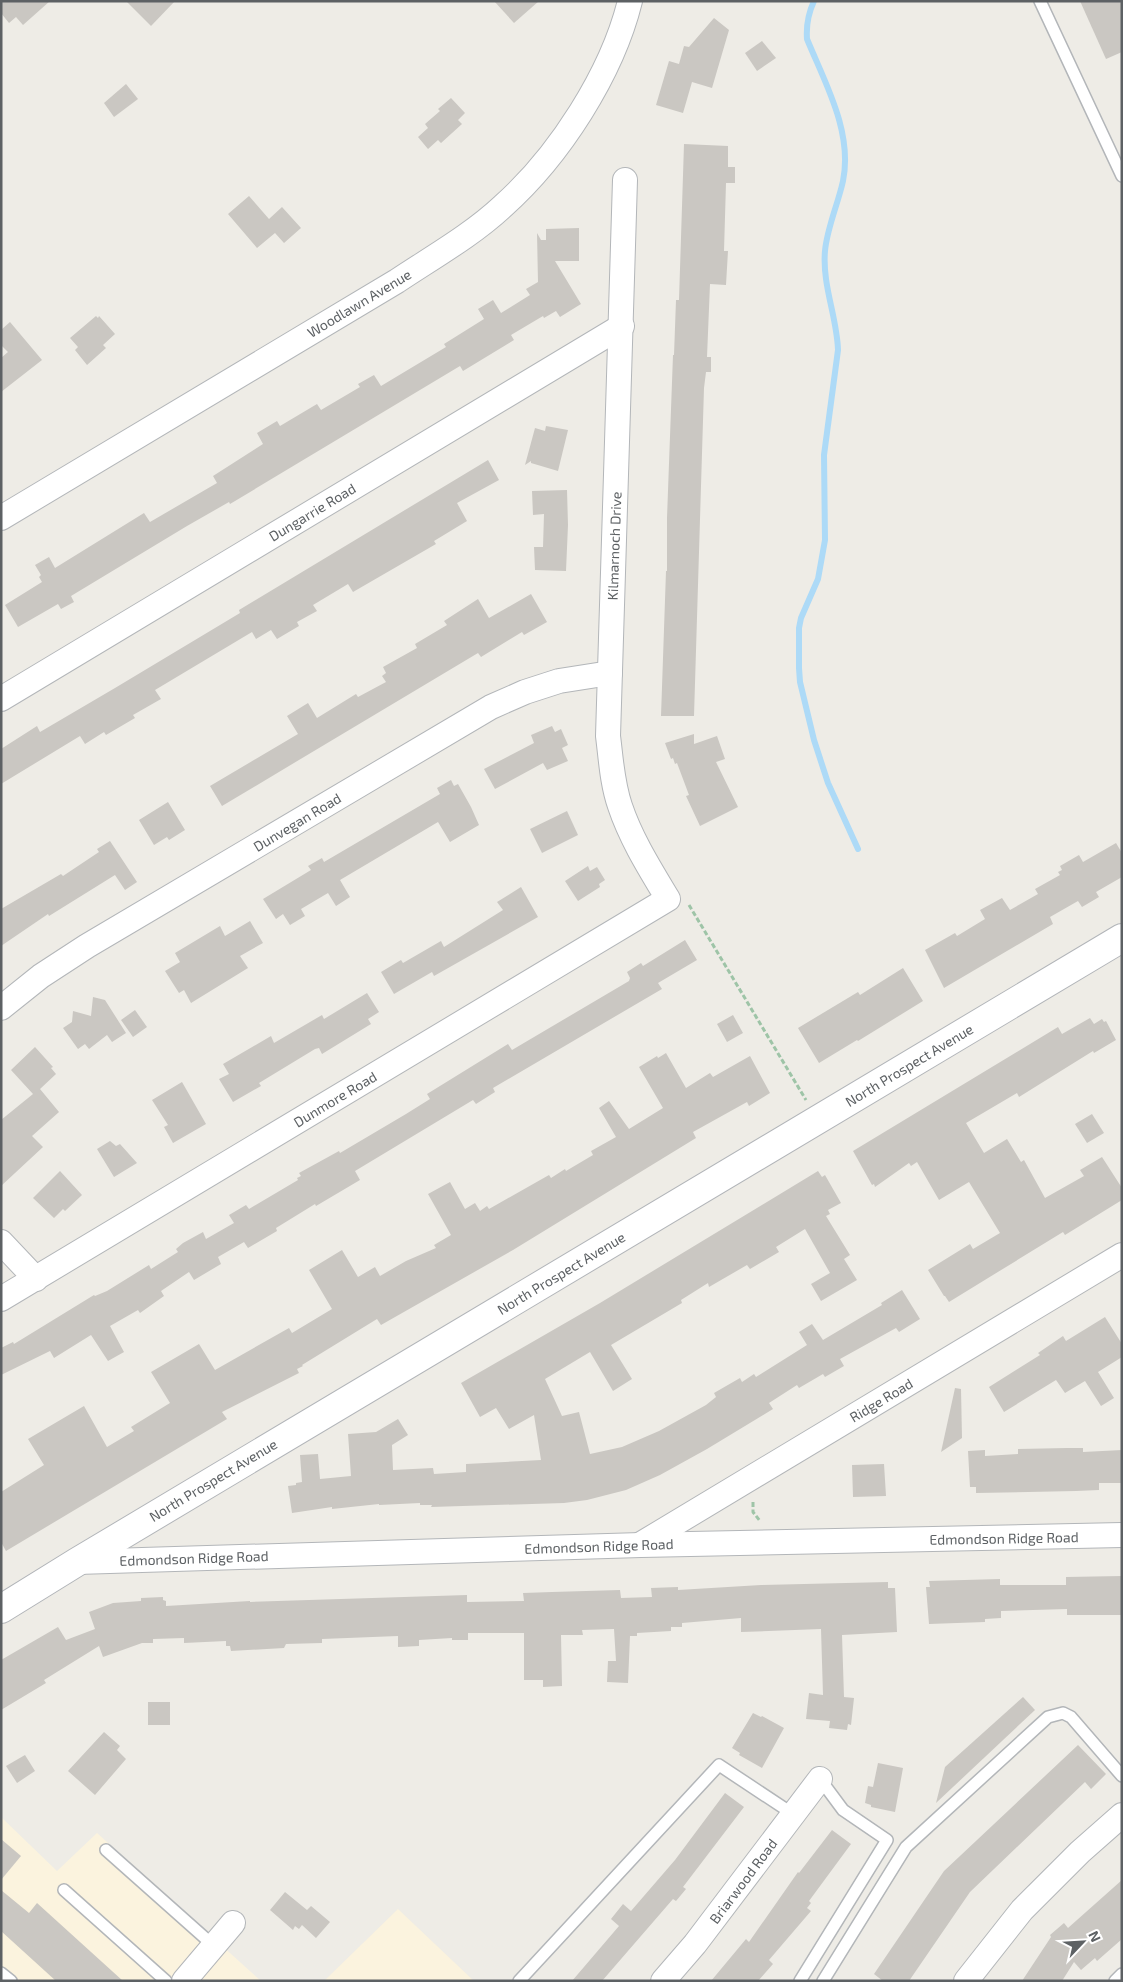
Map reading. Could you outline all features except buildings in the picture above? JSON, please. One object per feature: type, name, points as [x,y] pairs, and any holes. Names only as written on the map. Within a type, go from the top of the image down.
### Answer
[{"type":"street","name":"Woodlawn Avenue","points":[[1,518],[397,280],[454,243],[503,206],[541,166],[577,118],[608,65],[630,1]]},
{"type":"street","name":"Kilmarnoch Drive","points":[[625,180],[608,736],[612,772],[619,805],[634,841],[679,902]]},
{"type":"street","name":"Dungarrie Road","points":[[1,699],[622,326]]},
{"type":"street","name":"Dunvegan Road","points":[[1,1008],[41,976],[87,946],[491,707],[525,692],[559,681],[610,673]]},
{"type":"street","name":"Dunmore Road","points":[[1,1299],[679,902]]},
{"type":"street","name":"North Prospect Avenue","points":[[1,1609],[1122,938]]},
{"type":"street","points":[[1,1242],[36,1279]]},
{"type":"street","name":"Ridge Road","points":[[641,1545],[1122,1255]]},
{"type":"street","name":"Edmondson Ridge Road","points":[[77,1562],[641,1545],[1122,1535]]},
{"type":"street","name":"Briarwood Road","points":[[663,1981],[695,1944],[820,1778]]},
{"type":"street","points":[[966,1981],[1022,1910],[1080,1852],[1122,1815]]},
{"type":"street","points":[[184,1981],[233,1923]]},
{"type":"lane","points":[[1040,1],[1122,176]]},
{"type":"lane","points":[[823,1981],[906,1848],[1048,1717],[1063,1713],[1071,1717],[1122,1776]]},
{"type":"lane","points":[[519,1981],[719,1766],[793,1814]]},
{"type":"lane","points":[[800,1981],[887,1840],[843,1810],[820,1778]]},
{"type":"lane","points":[[106,1850],[214,1946]]},
{"type":"lane","points":[[64,1890],[166,1981]]},
{"type":"lane","points":[[1,1972],[11,1981]]},
{"type":"lane","points":[[1115,1981],[1122,1974]]},
{"type":"path","points":[[679,902],[807,1103]]},
{"type":"path","points":[[755,1498],[752,1502],[753,1512],[765,1524]]},
{"type":"shaded area","points":[[1,1817],[57,1871],[97,1833],[261,1981],[2,1981]]},
{"type":"shaded area","points":[[398,1909],[474,1981],[324,1981]]},
{"type":"waterway","points":[[814,1],[808,20],[807,39],[829,90],[841,126],[845,163],[843,181],[825,251],[826,276],[838,350],[824,455],[825,540],[818,579],[801,618],[799,628],[799,668],[800,682],[814,740],[828,783],[858,849]]}]
